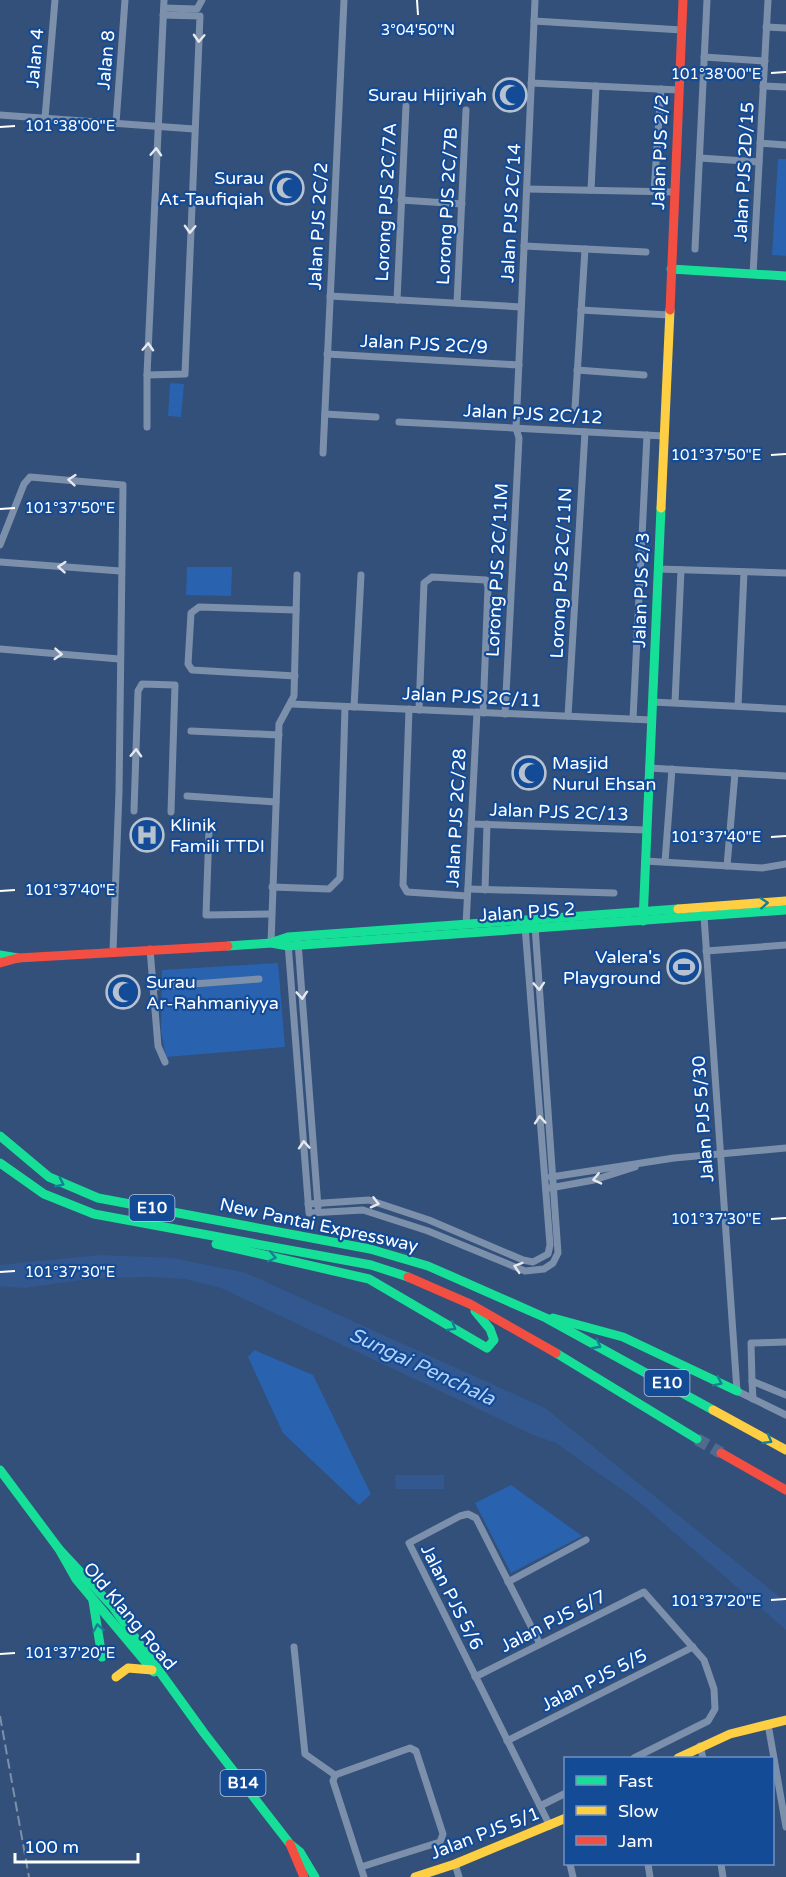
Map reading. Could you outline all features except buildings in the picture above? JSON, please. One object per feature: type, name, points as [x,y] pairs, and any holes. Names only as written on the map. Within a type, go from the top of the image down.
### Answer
[{"type":"main road","name":"Jalan PJS 2/2","points":[[671,269],[683,0]]},
{"type":"main road","points":[[671,269],[786,276]]},
{"type":"main road","name":"Jalan PJS 2/3","points":[[643,916],[671,269]]},
{"type":"main road","points":[[643,916],[786,901]]},
{"type":"main road","name":"Jalan PJS 2","points":[[293,941],[643,916],[704,916],[786,910]]},
{"type":"main road","name":"Jalan PJS 2","points":[[0,963],[18,958],[271,943],[466,925],[530,924]]},
{"type":"main road","name":"Jalan PJS 2","points":[[0,955],[18,958]]},
{"type":"main road","name":"New Pantai Expressway","points":[[0,1136],[49,1177],[98,1198],[303,1236],[370,1250],[428,1266],[546,1318],[786,1450]]},
{"type":"main road","name":"New Pantai Expressway","points":[[0,1163],[35,1191],[94,1214],[371,1265],[422,1282],[470,1304],[696,1438]]},
{"type":"main road","points":[[0,1168],[40,1195],[93,1216],[369,1279],[487,1348],[494,1340],[493,1335],[470,1304]]},
{"type":"main road","points":[[546,1318],[576,1321],[670,1358],[737,1391]]},
{"type":"main road","points":[[721,1452],[786,1490]]},
{"type":"main road","name":"Old Klang Road","points":[[0,1470],[59,1549],[70,1571],[152,1670],[181,1700]]},
{"type":"main road","name":"Old Klang Road","points":[[59,1549],[78,1565],[158,1666],[290,1844],[304,1877]]},
{"type":"main road","points":[[93,1599],[102,1657]]},
{"type":"main road","points":[[116,1677],[127,1668],[135,1666],[152,1670]]},
{"type":"main road","points":[[680,1757],[700,1746],[786,1720]]},
{"type":"main road","name":"Jalan PJS 5/1","points":[[415,1877],[455,1864],[564,1819]]},
{"type":"main road","name":"Old Klang Road","points":[[290,1844],[300,1852],[315,1877]]},
{"type":"street","name":"Jalan 4","points":[[45,118],[55,0]]},
{"type":"street","name":"Jalan 8","points":[[116,123],[126,0]]},
{"type":"street","points":[[164,8],[197,9],[202,0]]},
{"type":"street","name":"Jalan PJS 2C/2","points":[[323,453],[344,0]]},
{"type":"street","name":"Jalan PJS 2C/14","points":[[516,428],[535,0]]},
{"type":"street","points":[[695,249],[707,0]]},
{"type":"street","name":"Jalan PJS 2D/15","points":[[753,274],[768,0]]},
{"type":"street","points":[[147,427],[147,375],[164,8]]},
{"type":"street","points":[[147,375],[185,374],[200,16],[164,8]]},
{"type":"street","points":[[534,21],[682,30]]},
{"type":"street","points":[[766,27],[786,28]]},
{"type":"street","points":[[704,57],[765,61]]},
{"type":"street","points":[[531,83],[679,90]]},
{"type":"street","points":[[591,190],[596,86]]},
{"type":"street","points":[[763,86],[786,87]]},
{"type":"street","points":[[654,192],[661,89]]},
{"type":"street","name":"Lorong PJS 2C/7A","points":[[397,300],[406,106]]},
{"type":"street","name":"Lorong PJS 2C/7B","points":[[458,303],[466,110]]},
{"type":"street","points":[[0,115],[194,129]]},
{"type":"street","points":[[760,143],[786,145]]},
{"type":"street","points":[[700,158],[759,162]]},
{"type":"street","points":[[527,189],[675,192]]},
{"type":"street","points":[[401,200],[462,204]]},
{"type":"street","points":[[524,246],[646,252]]},
{"type":"street","points":[[575,408],[585,249]]},
{"type":"street","points":[[330,296],[521,307]]},
{"type":"street","points":[[581,310],[669,315]]},
{"type":"street","name":"Jalan PJS 2C/9","points":[[327,354],[519,365]]},
{"type":"street","points":[[577,370],[644,375]]},
{"type":"street","points":[[325,414],[376,417]]},
{"type":"street","name":"Jalan PJS 2C/12","points":[[399,422],[664,436]]},
{"type":"street","name":"Lorong PJS 2C/11M","points":[[505,714],[519,438],[516,428]]},
{"type":"street","name":"Lorong PJS 2C/11N","points":[[568,716],[585,432]]},
{"type":"street","points":[[633,719],[647,435]]},
{"type":"street","points":[[0,545],[24,484],[30,477],[123,484],[120,571],[119,792],[113,951]]},
{"type":"street","points":[[0,562],[120,571]]},
{"type":"street","points":[[658,569],[786,573]]},
{"type":"street","points":[[675,702],[681,570]]},
{"type":"street","points":[[738,706],[744,573]]},
{"type":"street","points":[[354,707],[361,574]]},
{"type":"street","points":[[271,943],[279,735],[283,713],[291,704],[295,676],[297,575]]},
{"type":"street","name":"Jalan PJS 2C/28","points":[[418,710],[424,582],[432,577],[486,580],[488,586],[466,925]]},
{"type":"street","points":[[295,676],[192,670],[188,664],[191,613],[199,608],[296,610]]},
{"type":"street","points":[[0,649],[119,658]]},
{"type":"street","points":[[134,811],[138,691],[142,684],[153,684],[175,685],[171,812]]},
{"type":"street","points":[[653,702],[786,709]]},
{"type":"street","name":"Jalan PJS 2C/11","points":[[291,704],[652,720]]},
{"type":"street","points":[[272,887],[329,889],[340,878],[345,707]]},
{"type":"street","points":[[410,709],[403,885],[407,892],[468,893],[485,890],[614,893]]},
{"type":"street","points":[[191,731],[279,735]]},
{"type":"street","points":[[649,768],[786,776]]},
{"type":"street","points":[[665,862],[672,769]]},
{"type":"street","points":[[727,866],[735,773]]},
{"type":"street","points":[[188,796],[276,802]]},
{"type":"street","name":"Jalan PJS 2C/13","points":[[471,824],[646,830]]},
{"type":"street","points":[[485,890],[487,824]]},
{"type":"street","points":[[208,829],[206,915],[271,914]]},
{"type":"street","points":[[645,861],[727,866],[777,867],[786,864]]},
{"type":"street","name":"Jalan PJS 5/30","points":[[704,916],[737,1391]]},
{"type":"street","points":[[293,941],[309,1213],[363,1210],[428,1231],[525,1271],[544,1269],[553,1263],[558,1253],[545,1058],[530,924]]},
{"type":"street","points":[[308,1204],[369,1200],[429,1220],[533,1262],[548,1254],[550,1245],[536,1059],[530,924]]},
{"type":"street","points":[[293,941],[319,1212]]},
{"type":"street","points":[[706,951],[786,945]]},
{"type":"street","points":[[150,949],[158,1046],[165,1062]]},
{"type":"street","points":[[153,987],[259,979]]},
{"type":"street","points":[[545,1178],[637,1166],[674,1158],[786,1148]]},
{"type":"street","points":[[546,1188],[594,1180],[637,1166]]},
{"type":"street","points":[[753,1399],[751,1343],[786,1342]]},
{"type":"street","points":[[752,1382],[786,1395]]},
{"type":"street","points":[[737,1391],[786,1415]]},
{"type":"street","name":"Jalan PJS 5/6","points":[[540,1644],[472,1516],[460,1516],[408,1543],[550,1826]]},
{"type":"street","points":[[508,1582],[586,1540]]},
{"type":"street","name":"Jalan PJS 5/7","points":[[476,1677],[644,1592],[693,1647]]},
{"type":"street","points":[[294,1647],[305,1754],[335,1775]]},
{"type":"street","points":[[636,1757],[708,1721],[714,1713],[711,1678],[704,1660],[693,1647]]},
{"type":"street","name":"Jalan PJS 5/5","points":[[507,1741],[693,1647]]},
{"type":"street","points":[[768,1724],[774,1757]]},
{"type":"street","points":[[700,1746],[702,1757]]},
{"type":"street","points":[[335,1775],[410,1748],[416,1751],[443,1833],[440,1842],[361,1867]]},
{"type":"street","points":[[774,1758],[786,1827]]},
{"type":"street","points":[[335,1775],[333,1781],[364,1877]]},
{"type":"street","points":[[540,1806],[564,1794]]},
{"type":"street","points":[[455,1864],[459,1877]]},
{"type":"shaded area","points":[[778,159],[786,159],[786,256],[772,255]]},
{"type":"shaded area","points":[[170,383],[184,384],[181,417],[168,416]]},
{"type":"shaded area","points":[[187,567],[232,567],[231,596],[186,595]]},
{"type":"shaded area","points":[[278,963],[285,1047],[166,1057],[161,1031],[162,970]]},
{"type":"shaded area","points":[[254,1350],[313,1375],[371,1494],[359,1505],[283,1433],[248,1357]]},
{"type":"shaded area","points":[[511,1485],[582,1536],[511,1573],[475,1503]]},
{"type":"water","name":"Sungai Penchala","points":[[100,1255],[173,1258],[246,1273],[545,1408],[786,1602],[786,1630],[638,1501],[556,1443],[531,1434],[221,1288],[185,1279],[152,1277],[96,1278],[24,1288],[0,1286],[0,1265]]},
{"type":"water","points":[[395,1475],[444,1475],[444,1489],[396,1489]]},
{"type":"tunnel","points":[[697,1439],[721,1453]]},
{"type":"railway","points":[[0,1716],[29,1877]]},
{"type":"traffic: fast","points":[[671,269],[786,276]]},
{"type":"traffic: fast","points":[[643,921],[661,508]]},
{"type":"traffic: fast","points":[[273,942],[288,937],[678,909]]},
{"type":"traffic: fast","points":[[228,946],[271,943],[288,946],[786,910]]},
{"type":"traffic: fast","points":[[0,955],[18,958]]},
{"type":"traffic: fast","points":[[0,1136],[49,1177],[98,1198],[370,1249],[428,1266],[546,1318],[713,1410]]},
{"type":"traffic: fast","points":[[0,1163],[44,1194],[94,1214],[371,1265],[408,1277]]},
{"type":"traffic: fast","points":[[216,1244],[369,1279],[487,1348],[494,1340],[490,1329],[475,1311]]},
{"type":"traffic: fast","points":[[553,1318],[623,1337],[737,1391]]},
{"type":"traffic: fast","points":[[556,1353],[697,1439]]},
{"type":"traffic: fast","points":[[0,1470],[59,1549],[76,1579],[154,1672]]},
{"type":"traffic: fast","points":[[59,1549],[113,1607],[204,1733],[290,1844],[300,1852],[315,1877]]},
{"type":"traffic: fast","points":[[93,1601],[102,1657]]},
{"type":"traffic: slow","points":[[661,508],[670,310]]},
{"type":"traffic: slow","points":[[678,909],[786,901]]},
{"type":"traffic: slow","points":[[713,1410],[786,1450]]},
{"type":"traffic: slow","points":[[116,1677],[128,1668],[152,1670]]},
{"type":"traffic: slow","points":[[680,1757],[730,1734],[786,1720]]},
{"type":"traffic: slow","points":[[415,1877],[455,1864],[564,1819]]},
{"type":"traffic: jam","points":[[670,310],[683,0]]},
{"type":"traffic: jam","points":[[0,963],[18,958],[228,946]]},
{"type":"traffic: jam","points":[[408,1277],[470,1304],[556,1353]]},
{"type":"traffic: jam","points":[[721,1453],[786,1490]]},
{"type":"traffic: jam","points":[[290,1844],[304,1877]]},
{"type":"place","name":"Surau Hijriyah","points":[[510,95]]},
{"type":"place","name":"Surau At-Taufiqiah","points":[[287,188]]},
{"type":"place","name":"Masjid Nurul Ehsan","points":[[529,773]]},
{"type":"place","name":"Klinik Famili TTDI","points":[[147,835]]},
{"type":"place","name":"Valera's Playground","points":[[684,967]]},
{"type":"place","name":"Surau Ar-Rahmaniyya","points":[[123,992]]}]
